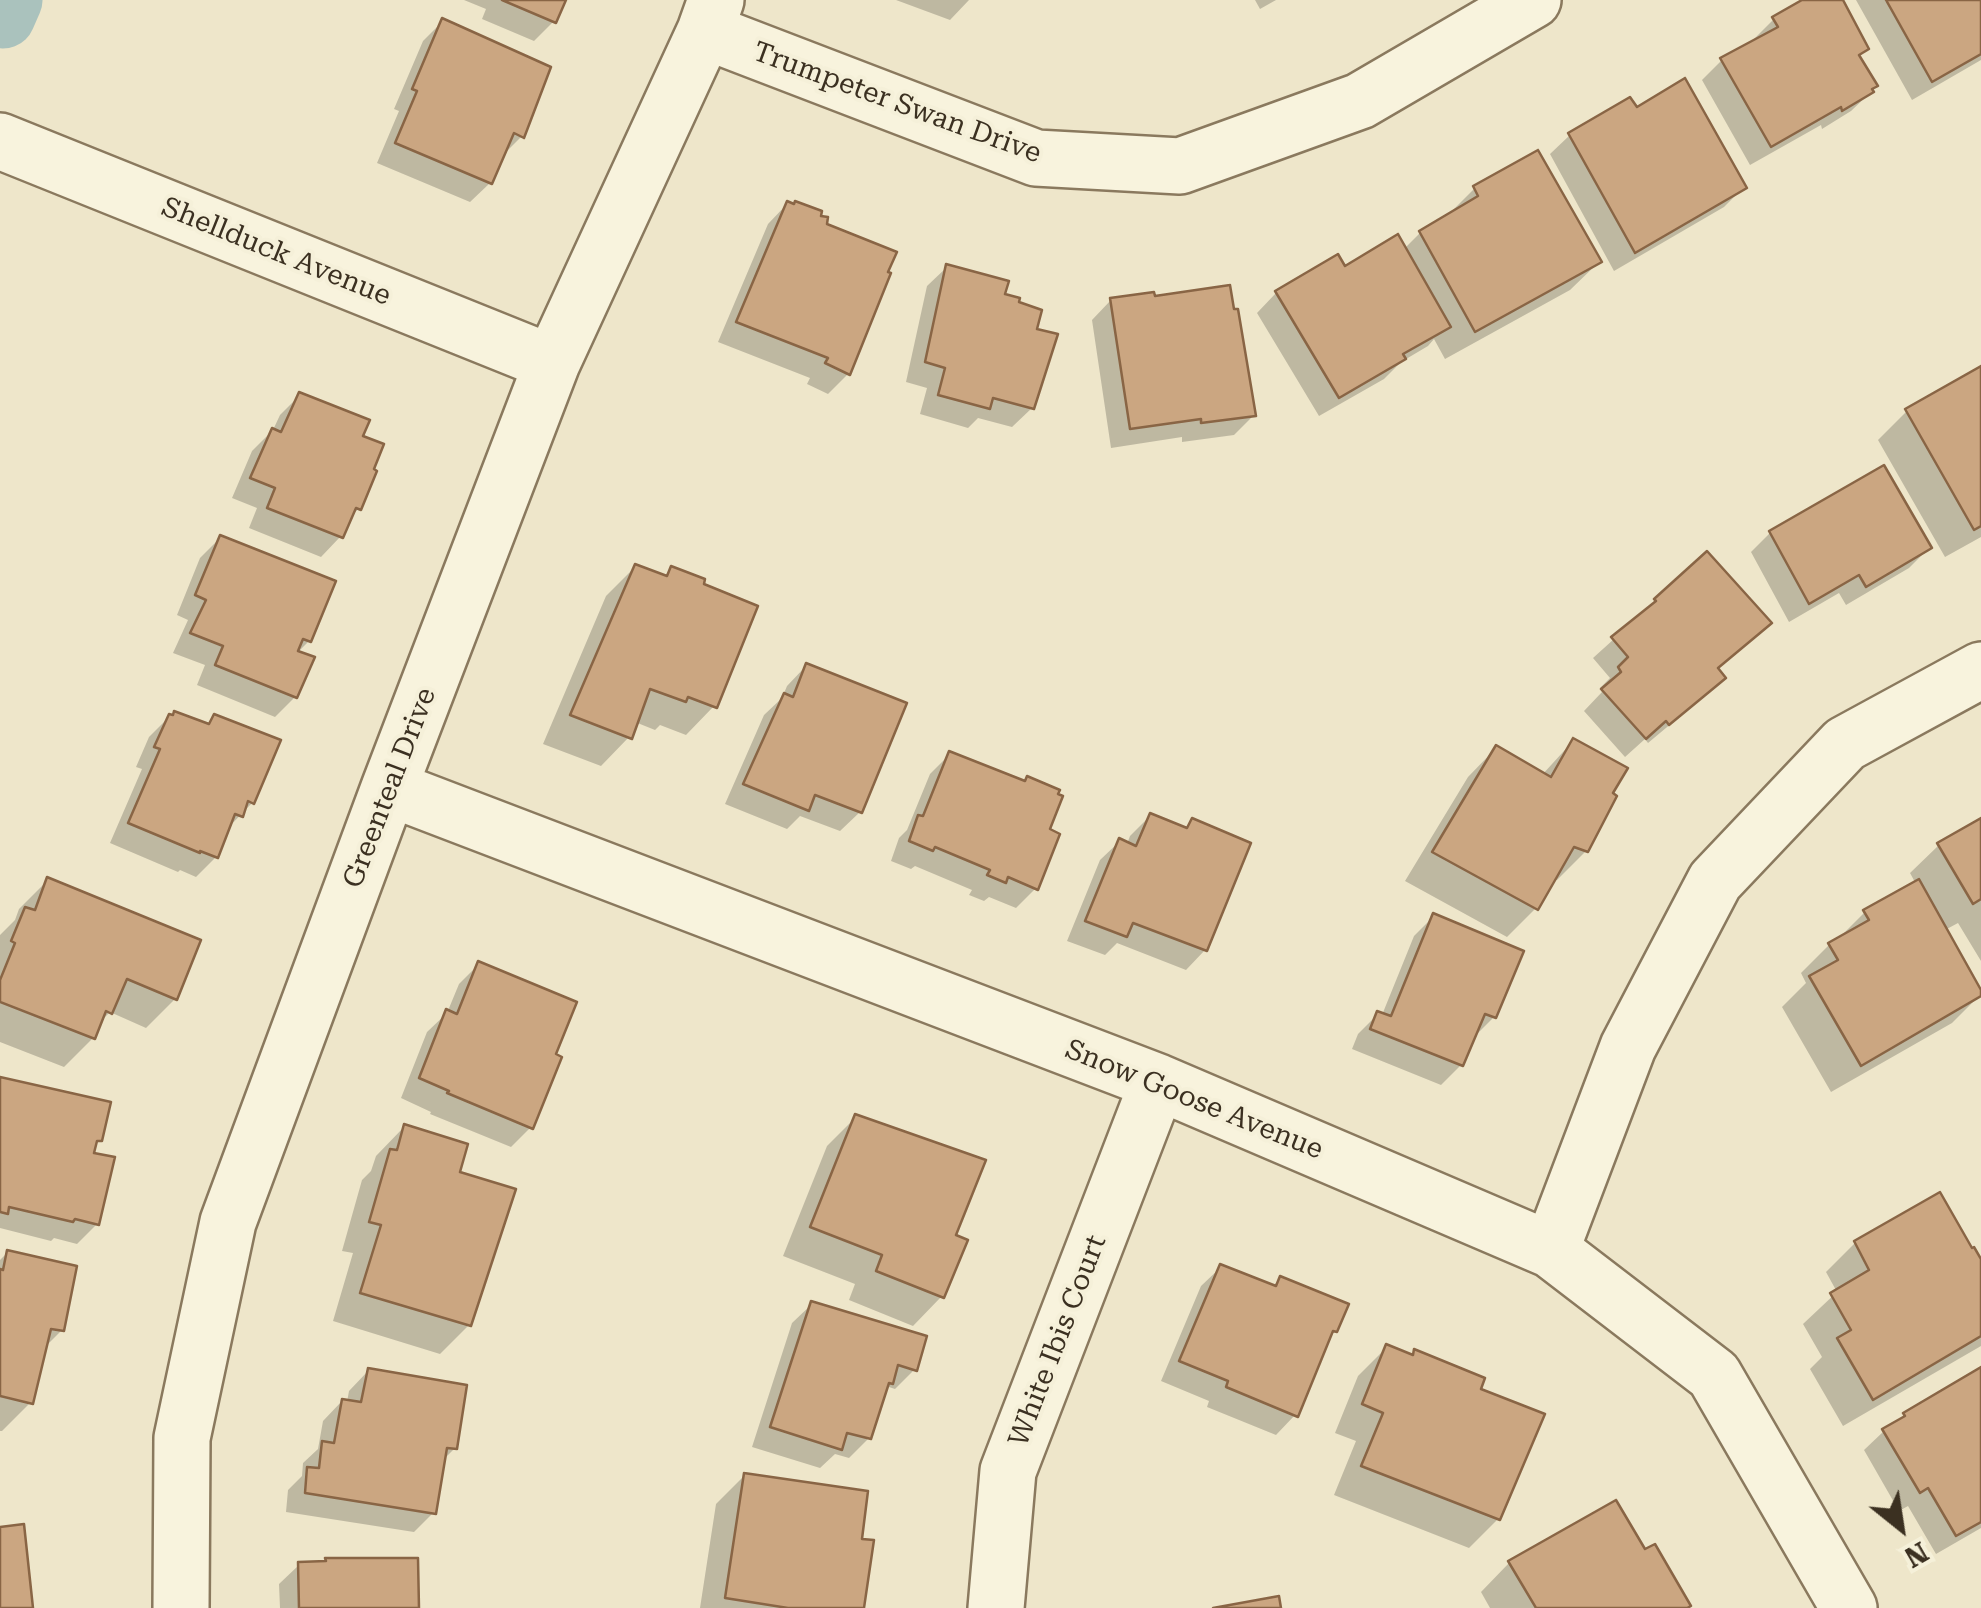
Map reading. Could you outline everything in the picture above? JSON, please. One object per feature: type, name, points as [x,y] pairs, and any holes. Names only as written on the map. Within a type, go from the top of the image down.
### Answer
[{"type":"street","name":"Trumpeter Swan Drive","points":[[710,16],[1036,158],[1180,166],[1360,102],[1533,0]]},
{"type":"street","name":"Greenteal Drive","points":[[180,1608],[182,1438],[228,1222],[552,362],[710,16]]},
{"type":"street","name":"Shellduck Avenue","points":[[0,141],[552,362]]},
{"type":"street","points":[[1551,1250],[1628,1047],[1715,881],[1846,744],[1981,670]]},
{"type":"street","name":"Snow Goose Avenue","points":[[389,788],[1158,1082],[1551,1250],[1714,1375],[1850,1608]]},
{"type":"street","name":"White Ibis Court","points":[[996,1608],[1008,1470],[1158,1082]]},
{"type":"building","points":[[502,0],[566,0],[556,23]]},
{"type":"building","points":[[1802,0],[1843,0],[1869,49],[1859,55],[1878,86],[1842,111],[1841,107],[1771,147],[1720,58],[1778,27],[1772,17]]},
{"type":"building","points":[[1886,0],[1981,0],[1981,54],[1932,82]]},
{"type":"building","points":[[442,18],[551,67],[524,138],[514,133],[492,184],[395,143],[417,91],[412,89]]},
{"type":"building","points":[[1685,78],[1747,188],[1635,253],[1568,133],[1630,97],[1637,107]]},
{"type":"building","points":[[1538,150],[1602,262],[1475,332],[1419,231],[1478,196],[1473,186]]},
{"type":"building","points":[[787,201],[822,211],[821,216],[828,217],[827,224],[897,252],[850,375],[825,363],[828,358],[736,322]]},
{"type":"building","points":[[1398,234],[1451,327],[1339,398],[1275,291],[1338,254],[1345,266]]},
{"type":"building","points":[[946,264],[1009,281],[1005,294],[1042,310],[1037,329],[1058,334],[1034,409],[993,398],[990,409],[938,395],[945,368],[925,362]]},
{"type":"building","points":[[1230,285],[1234,309],[1238,309],[1256,416],[1130,429],[1110,298]]},
{"type":"building","points":[[1981,366],[1981,526],[1974,530],[1905,409]]},
{"type":"building","points":[[299,392],[370,420],[363,436],[384,444],[361,510],[356,508],[343,538],[267,508],[275,488],[250,478],[272,428],[281,432]]},
{"type":"building","points":[[1884,465],[1932,548],[1866,587],[1859,575],[1809,604],[1769,531]]},
{"type":"building","points":[[220,535],[336,581],[311,642],[303,639],[298,651],[315,657],[297,698],[215,665],[223,646],[190,633],[206,600],[195,595]]},
{"type":"building","points":[[1707,551],[1772,623],[1718,668],[1726,678],[1646,739],[1601,689],[1621,672],[1618,667],[1628,657],[1611,637],[1656,601]]},
{"type":"building","points":[[635,564],[667,576],[671,566],[758,606],[717,708],[650,689],[632,739],[570,715]]},
{"type":"building","points":[[806,663],[907,703],[862,813],[815,795],[809,811],[743,784],[784,693],[793,697]]},
{"type":"building","points":[[174,711],[209,724],[214,714],[281,740],[254,804],[248,801],[243,817],[235,814],[218,858],[128,823],[160,749],[154,747]]},
{"type":"building","points":[[1573,738],[1628,768],[1588,852],[1574,847],[1538,910],[1432,852],[1496,745],[1551,777]]},
{"type":"building","points":[[949,751],[1025,781],[1027,776],[1060,790],[1058,794],[1063,796],[1050,829],[1060,834],[1038,890],[1008,877],[1006,883],[987,875],[990,870],[935,847],[933,851],[909,841]]},
{"type":"building","points":[[1150,813],[1187,828],[1192,818],[1251,843],[1207,951],[1133,923],[1127,937],[1085,921],[1119,838],[1136,846]]},
{"type":"building","points":[[1981,818],[1981,899],[1973,904],[1937,843]]},
{"type":"building","points":[[47,877],[201,940],[177,1000],[127,979],[112,1014],[106,1011],[95,1039],[0,1002],[0,980],[15,943],[11,941],[25,907],[35,910]]},
{"type":"building","points":[[1919,879],[1981,996],[1861,1066],[1809,976],[1838,960],[1828,943],[1869,920],[1863,910]]},
{"type":"building","points":[[1433,913],[1524,951],[1496,1018],[1485,1014],[1463,1066],[1370,1029],[1377,1011],[1391,1016]]},
{"type":"building","points":[[478,961],[577,1002],[556,1054],[562,1057],[533,1129],[419,1078],[446,1009],[457,1014]]},
{"type":"building","points":[[0,1077],[111,1102],[102,1141],[97,1141],[94,1153],[115,1157],[99,1225],[9,1207],[8,1214],[0,1212]]},
{"type":"building","points":[[855,1114],[986,1160],[956,1235],[968,1240],[944,1298],[876,1271],[882,1255],[810,1227]]},
{"type":"building","points":[[404,1124],[468,1144],[460,1172],[516,1189],[471,1326],[360,1293],[381,1225],[369,1222],[390,1149],[397,1150]]},
{"type":"building","points":[[1940,1192],[1981,1259],[1981,1336],[1873,1400],[1837,1338],[1851,1330],[1830,1293],[1869,1270],[1854,1241]]},
{"type":"building","points":[[7,1250],[77,1266],[64,1331],[51,1329],[33,1404],[0,1396],[0,1269],[3,1270]]},
{"type":"building","points":[[1220,1264],[1276,1286],[1280,1276],[1349,1304],[1337,1332],[1333,1331],[1298,1417],[1226,1387],[1228,1381],[1179,1361]]},
{"type":"building","points":[[811,1301],[927,1336],[917,1371],[898,1365],[871,1439],[847,1433],[842,1450],[770,1427]]},
{"type":"building","points":[[1386,1344],[1413,1355],[1414,1349],[1485,1378],[1481,1389],[1545,1414],[1500,1520],[1361,1466],[1383,1413],[1362,1404]]},
{"type":"building","points":[[1981,1367],[1981,1522],[1956,1536],[1928,1488],[1920,1493],[1882,1429]]},
{"type":"building","points":[[368,1368],[467,1385],[457,1449],[447,1448],[436,1514],[305,1493],[307,1467],[319,1468],[322,1441],[334,1443],[342,1399],[361,1402]]},
{"type":"building","points":[[744,1473],[868,1491],[862,1539],[874,1540],[864,1608],[788,1608],[725,1598]]},
{"type":"building","points":[[1616,1500],[1645,1549],[1655,1544],[1691,1606],[1536,1608],[1508,1561]]},
{"type":"building","points":[[24,1524],[33,1608],[0,1608],[0,1527]]},
{"type":"building","points":[[325,1558],[418,1558],[419,1608],[299,1608],[298,1562],[326,1561]]},
{"type":"building","points":[[1279,1596],[1281,1608],[1213,1608]]},
{"type":"waterway","points":[[3,16],[10,0]]}]
